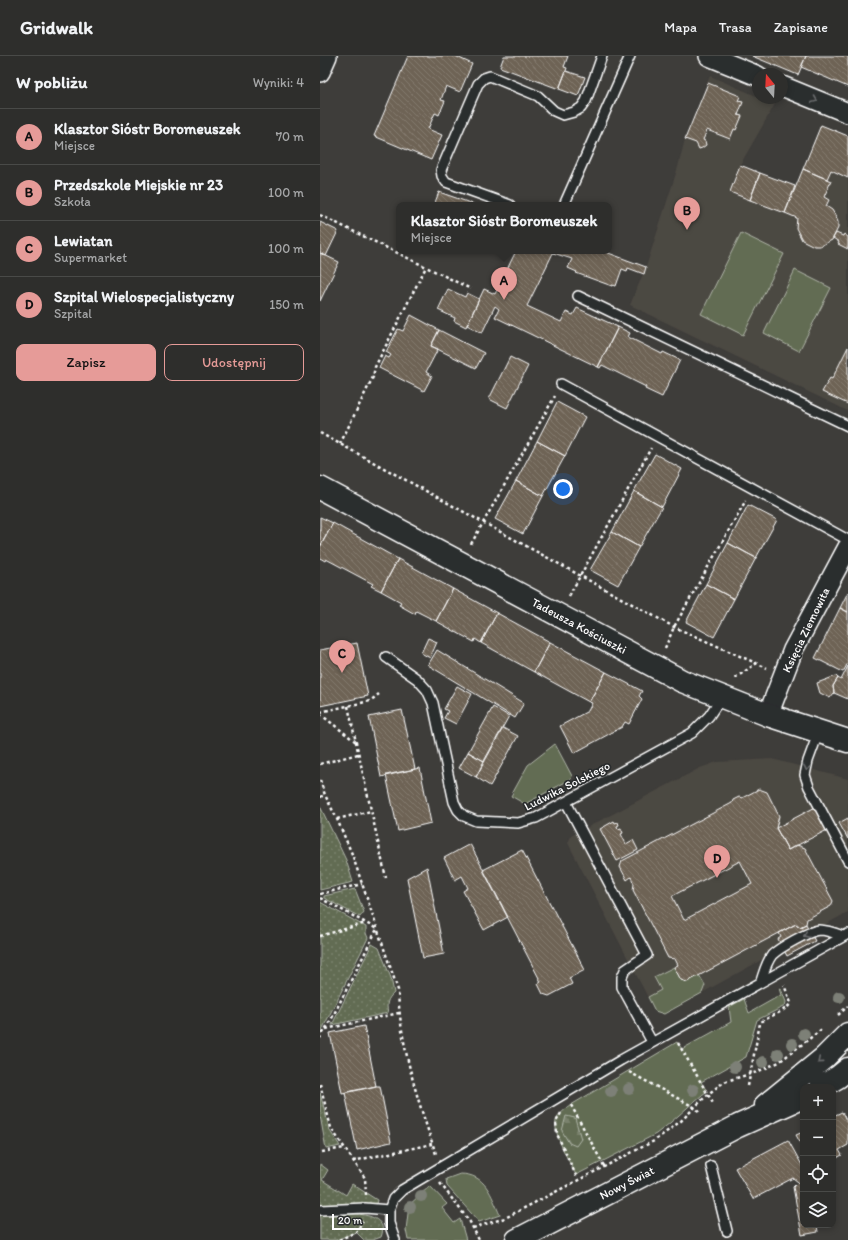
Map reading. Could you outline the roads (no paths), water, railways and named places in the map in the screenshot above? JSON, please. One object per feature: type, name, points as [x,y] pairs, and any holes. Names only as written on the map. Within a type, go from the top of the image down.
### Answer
[{"type":"street","points":[[320,72],[327,56]]},
{"type":"street","points":[[711,56],[752,73]]},
{"type":"street","points":[[788,88],[848,113]]},
{"type":"street","name":"Tadeusza Kościuszki","points":[[320,488],[682,681],[721,698],[768,715],[848,741]]},
{"type":"street","name":"Księcia Ziemowita","points":[[768,715],[793,650],[848,547]]},
{"type":"street","name":"Nowy Świat","points":[[738,1126],[818,1063],[842,1026]]},
{"type":"street","points":[[826,1084],[848,1069]]},
{"type":"street","name":"Nowy Świat","points":[[517,1240],[738,1126],[800,1098]]},
{"type":"lane","points":[[502,202],[446,182],[442,176],[441,170],[478,84],[484,78],[490,76],[538,96],[554,111],[563,114],[574,112],[581,108],[586,101],[602,56]]},
{"type":"lane","points":[[565,202],[630,56]]},
{"type":"lane","points":[[578,296],[848,426]]},
{"type":"lane","points":[[561,384],[848,540]]},
{"type":"lane","name":"Ludwika Solskiego","points":[[386,657],[417,679],[427,690],[433,703],[454,802],[458,810],[464,816],[476,821],[518,823],[536,818],[692,733],[709,716],[721,698]]},
{"type":"lane","points":[[819,731],[808,761],[805,775],[809,787],[848,861]]},
{"type":"lane","points":[[566,802],[647,955],[625,970],[622,977],[622,987],[652,1042]]},
{"type":"lane","points":[[761,981],[766,965],[772,955],[780,948],[818,930],[830,931],[845,935]]},
{"type":"lane","points":[[395,1240],[389,1224],[389,1210],[393,1199],[402,1190],[652,1042],[845,935]]},
{"type":"lane","points":[[712,1166],[727,1231]]},
{"type":"lane","points":[[320,1210],[366,1208],[389,1210]]},
{"type":"place","name":"Przedszkole Miejskie nr 23","points":[[687,230]]},
{"type":"place","name":"Klasztor Sióstr Boromeuszek","points":[[504,300]]},
{"type":"place","name":"Lewiatan","points":[[342,673]]},
{"type":"place","name":"Szpital Wielospecjalistyczny","points":[[717,878]]}]
